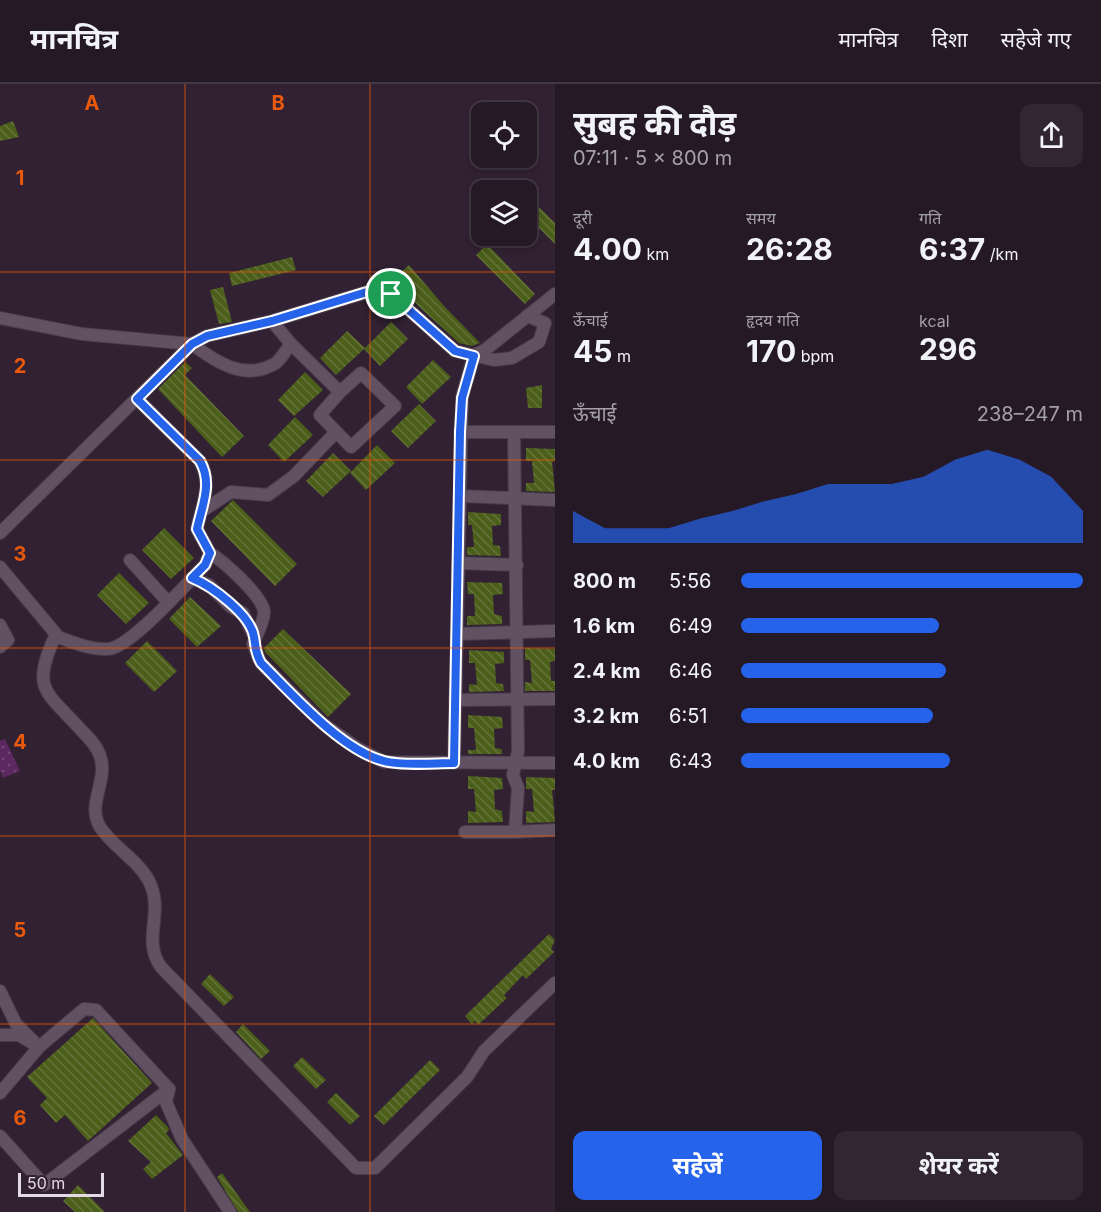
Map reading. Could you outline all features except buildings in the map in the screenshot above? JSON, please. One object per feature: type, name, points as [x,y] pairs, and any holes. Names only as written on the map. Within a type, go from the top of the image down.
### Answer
[{"type":"street","points":[[0,533],[192,344],[207,336],[272,321],[370,291],[391,294],[455,351],[494,360],[512,358],[539,342],[545,323],[540,306]]},
{"type":"street","points":[[454,763],[462,398],[474,356],[485,350],[555,294]]},
{"type":"street","points":[[527,316],[545,323]]},
{"type":"street","points":[[0,318],[82,334],[192,344],[217,363],[243,371],[277,363],[291,344]]},
{"type":"street","points":[[272,321],[291,344],[340,392]]},
{"type":"street","points":[[361,373],[395,406],[351,447],[320,415],[340,392],[361,373]]},
{"type":"street","points":[[137,399],[200,461],[206,472],[207,484],[197,529],[210,553],[222,560],[261,601],[263,619],[255,639],[255,654],[261,663],[322,723],[357,748],[384,762],[555,763]]},
{"type":"street","points":[[202,511],[231,492],[268,495],[294,476],[336,432]]},
{"type":"street","points":[[460,432],[555,432]]},
{"type":"street","points":[[514,432],[518,751],[513,775],[518,788],[515,832]]},
{"type":"street","points":[[460,496],[555,500]]},
{"type":"street","points":[[0,567],[39,611],[55,636],[84,646],[110,650],[128,642],[205,565],[210,553]]},
{"type":"street","points":[[130,560],[168,602]]},
{"type":"street","points":[[458,563],[517,564]]},
{"type":"street","points":[[192,578],[209,585],[231,607],[243,613],[255,639]]},
{"type":"street","points":[[0,625],[8,640],[0,647]]},
{"type":"street","points":[[457,634],[555,631]]},
{"type":"street","points":[[55,636],[43,664],[41,681],[47,692],[95,746],[101,757],[102,774],[95,815],[100,828],[148,878],[155,895],[156,913],[151,939],[152,955],[161,968],[356,1168],[375,1168],[467,1077],[484,1051],[555,983]]},
{"type":"street","points":[[455,700],[555,699]]},
{"type":"street","points":[[465,832],[555,831]]},
{"type":"street","points":[[0,992],[16,1024],[39,1047]]},
{"type":"street","points":[[0,1094],[39,1047],[84,1010],[96,1010],[169,1089]]},
{"type":"street","points":[[0,1035],[19,1035],[39,1047]]},
{"type":"street","points":[[0,1136],[44,1185],[169,1089]]},
{"type":"street","points":[[169,1089],[165,1102],[182,1139],[230,1212]]},
{"type":"shaded area","points":[[5,739],[20,771],[3,778],[0,771],[0,741]]},
{"type":"route","points":[[370,291],[391,294],[455,351],[474,356],[462,398],[460,432],[454,763],[384,762],[357,748],[322,723],[261,663],[255,654],[253,644],[255,639],[243,613],[231,607],[209,585],[192,578],[205,565],[210,553],[197,529],[207,484],[206,472],[200,461],[137,399],[192,344],[207,336],[272,321],[370,291]]}]
